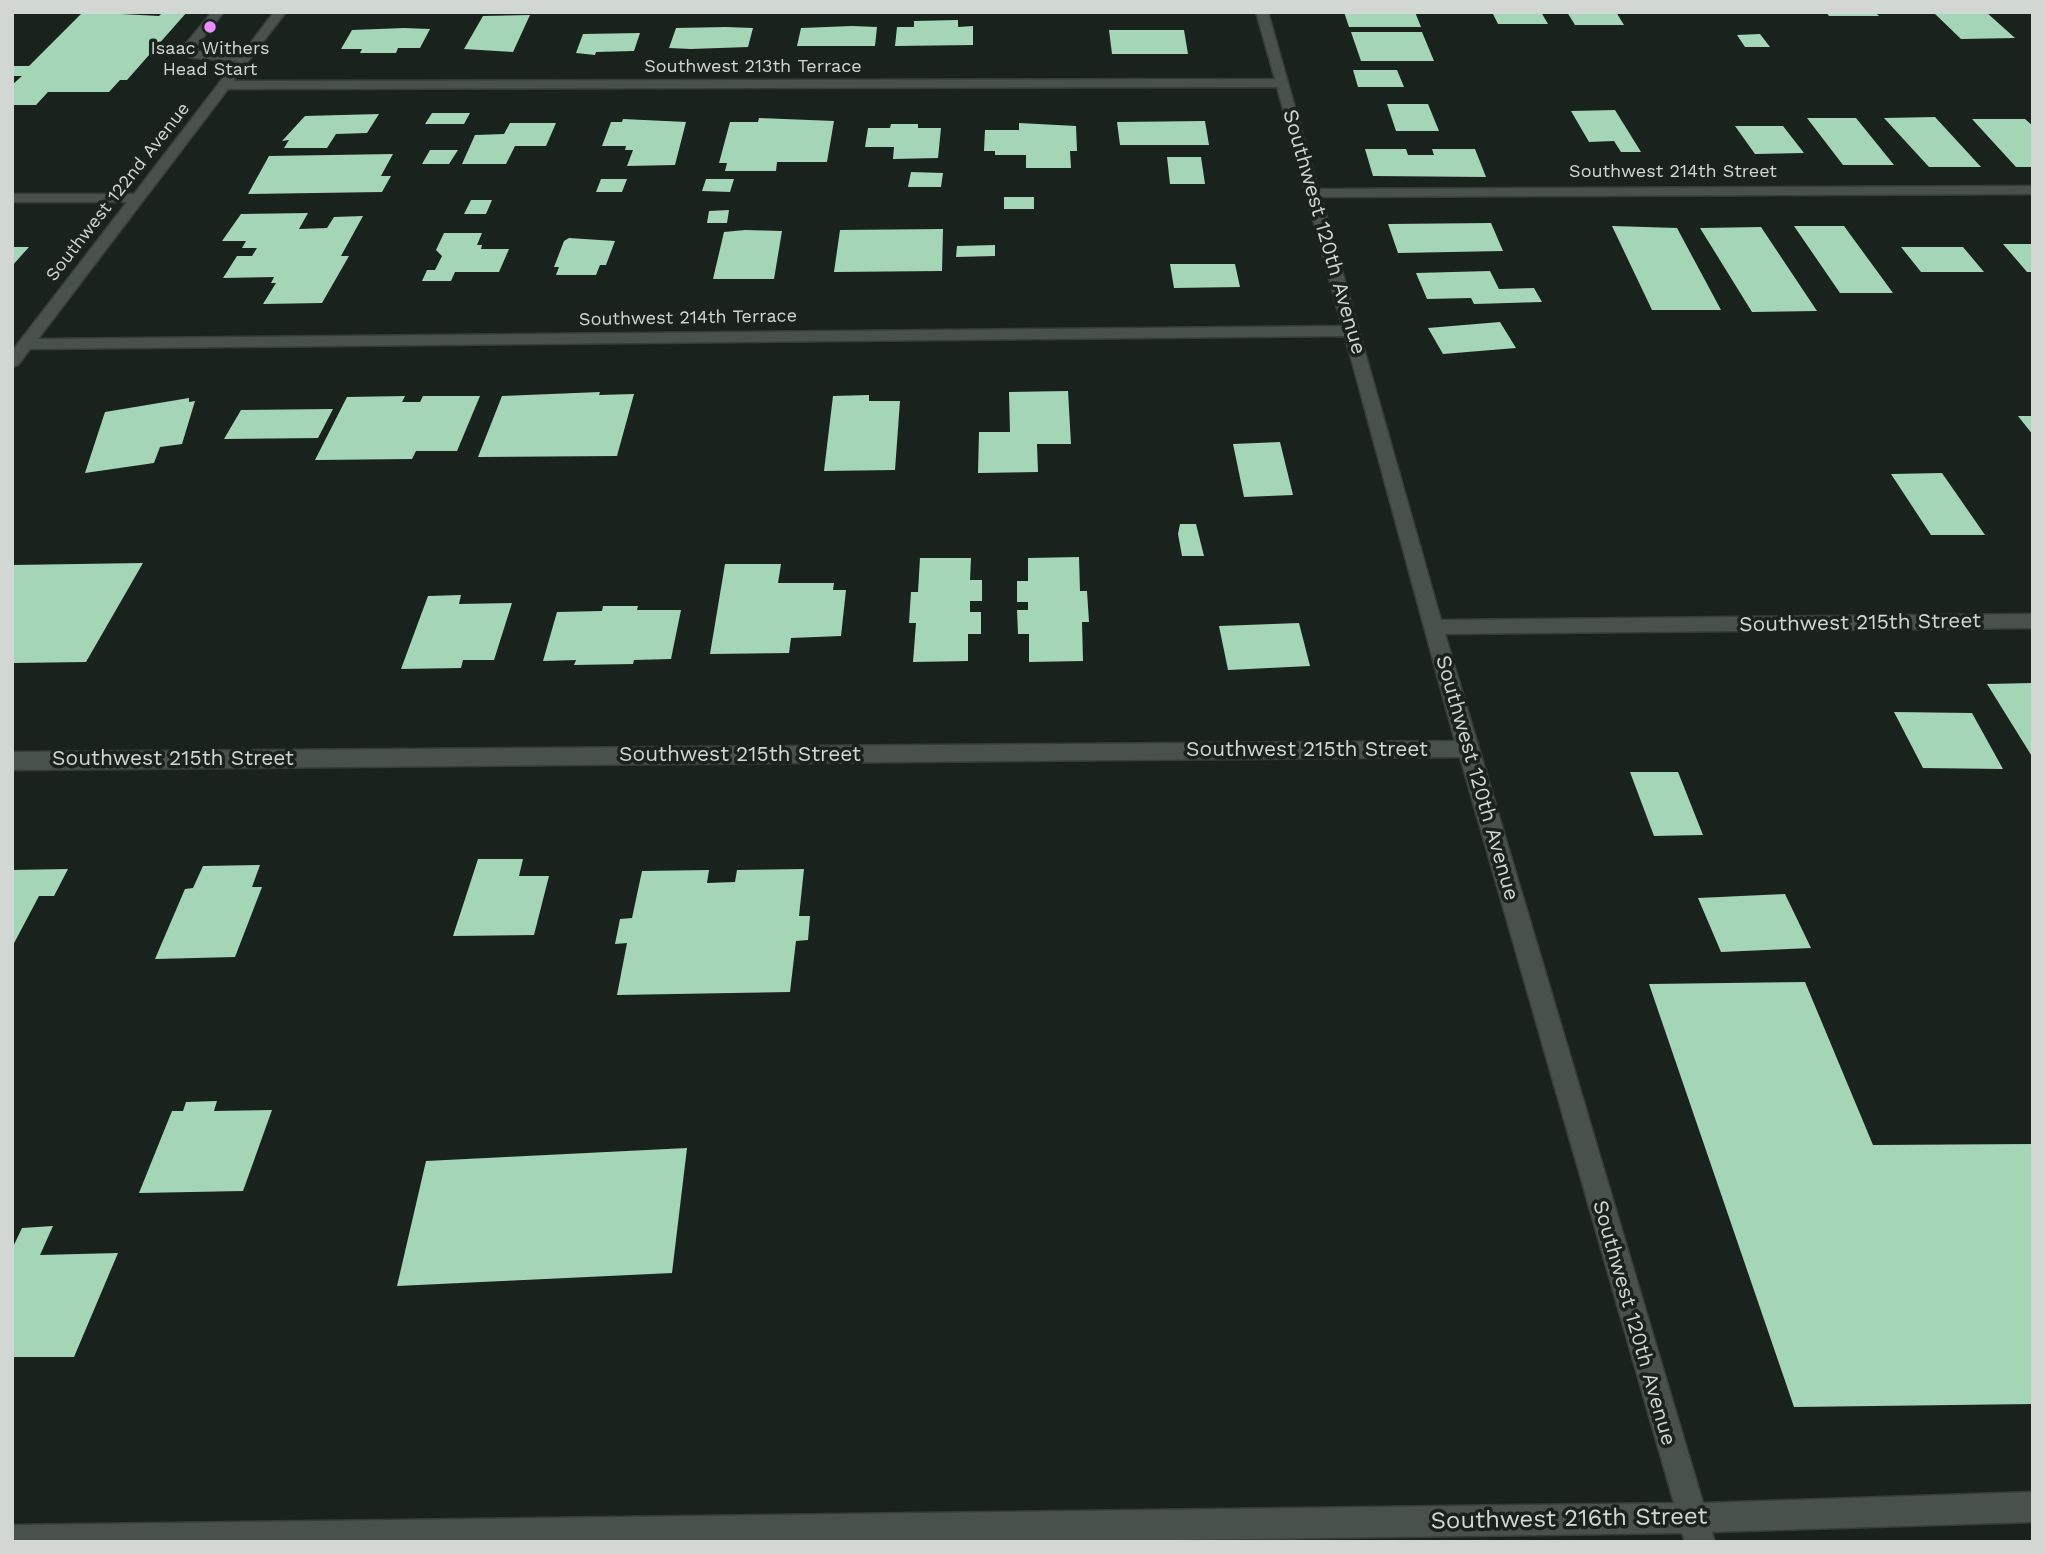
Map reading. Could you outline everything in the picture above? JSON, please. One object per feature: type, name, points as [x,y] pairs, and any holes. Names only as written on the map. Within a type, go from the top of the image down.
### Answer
[{"type":"street","points":[[218,12],[190,46],[193,54],[245,58]]},
{"type":"street","name":"Southwest 122nd Avenue","points":[[12,362],[280,12]]},
{"type":"street","name":"Southwest 120th Avenue","points":[[1262,12],[1468,749],[1696,1530]]},
{"type":"street","name":"Southwest 213th Terrace","points":[[225,85],[1282,83]]},
{"type":"street","name":"Southwest 214th Street","points":[[1313,193],[2033,190]]},
{"type":"street","points":[[12,198],[138,198]]},
{"type":"street","name":"Southwest 214th Terrace","points":[[26,344],[1352,331]]},
{"type":"street","name":"Southwest 215th Street","points":[[1435,627],[2033,621]]},
{"type":"street","name":"Southwest 215th Street","points":[[12,761],[1468,749]]},
{"type":"street","name":"Southwest 216th Street","points":[[12,1540],[1696,1530],[2033,1507]]},
{"type":"building","points":[[83,12],[159,16],[163,12],[187,12],[127,80],[120,80],[109,92],[48,92],[36,105],[12,105],[12,85],[22,76],[12,76],[12,66],[29,66]]},
{"type":"building","points":[[1344,12],[1415,12],[1421,27],[1349,27]]},
{"type":"building","points":[[1492,12],[1541,12],[1548,24],[1498,24]]},
{"type":"building","points":[[1567,12],[1616,12],[1624,25],[1575,25]]},
{"type":"building","points":[[1826,12],[1875,12],[1879,16],[1829,16]]},
{"type":"building","points":[[1933,12],[1986,12],[2015,38],[1961,39]]},
{"type":"building","points":[[530,15],[513,52],[464,49],[483,16]]},
{"type":"building","points":[[958,20],[958,27],[973,26],[973,45],[895,46],[897,27],[914,27],[914,21]]},
{"type":"building","points":[[877,27],[875,46],[797,46],[801,28]]},
{"type":"building","points":[[676,28],[753,28],[748,47],[669,48]]},
{"type":"building","points":[[430,29],[420,48],[398,48],[396,53],[360,53],[362,49],[341,49],[352,30]]},
{"type":"building","points":[[1109,30],[1184,30],[1188,54],[1112,54]]},
{"type":"building","points":[[1351,32],[1422,32],[1434,61],[1361,61]]},
{"type":"building","points":[[640,33],[634,51],[596,52],[595,55],[576,53],[583,34]]},
{"type":"building","points":[[1760,34],[1770,47],[1745,47],[1737,35]]},
{"type":"building","points":[[1353,70],[1397,70],[1404,87],[1358,87]]},
{"type":"building","points":[[1387,104],[1428,104],[1439,131],[1396,131]]},
{"type":"building","points":[[1615,110],[1641,152],[1621,152],[1614,141],[1589,142],[1571,111]]},
{"type":"building","points":[[432,113],[470,113],[464,124],[425,124]]},
{"type":"building","points":[[379,114],[367,133],[336,134],[327,148],[284,148],[289,140],[282,141],[305,116]]},
{"type":"building","points":[[1935,117],[1981,167],[1929,167],[1884,118]]},
{"type":"building","points":[[759,118],[834,121],[827,162],[777,162],[776,171],[725,171],[727,163],[719,163],[730,122],[758,122]]},
{"type":"building","points":[[1807,118],[1856,118],[1894,165],[1843,165]]},
{"type":"building","points":[[623,119],[686,122],[675,165],[627,166],[633,150],[625,150],[626,146],[602,146],[611,122],[622,122]]},
{"type":"building","points":[[1972,119],[2025,119],[2033,126],[2033,167],[2016,167]]},
{"type":"building","points":[[1205,121],[1209,145],[1120,145],[1117,122]]},
{"type":"building","points":[[510,123],[556,123],[546,146],[515,146],[506,164],[462,164],[475,135],[504,134]]},
{"type":"building","points":[[1019,123],[1076,126],[1077,151],[1070,151],[1071,168],[1026,168],[1026,155],[995,155],[995,151],[984,151],[985,130],[1019,130]]},
{"type":"building","points":[[891,124],[918,124],[918,128],[941,128],[938,158],[893,159],[894,147],[865,147],[868,128],[890,128]]},
{"type":"building","points":[[1735,126],[1783,126],[1804,153],[1755,154]]},
{"type":"building","points":[[1365,149],[1406,149],[1408,155],[1434,155],[1432,149],[1475,149],[1486,177],[1373,176]]},
{"type":"building","points":[[430,150],[458,150],[449,164],[422,164]]},
{"type":"building","points":[[393,154],[381,176],[391,176],[382,192],[248,194],[269,156]]},
{"type":"building","points":[[1167,157],[1201,157],[1205,184],[1170,184]]},
{"type":"building","points":[[911,172],[943,173],[941,187],[908,187]]},
{"type":"building","points":[[601,179],[627,179],[622,192],[596,192]]},
{"type":"building","points":[[706,179],[734,179],[730,192],[702,191]]},
{"type":"building","points":[[1004,197],[1034,197],[1034,209],[1004,209]]},
{"type":"building","points":[[471,200],[492,200],[486,214],[464,214]]},
{"type":"building","points":[[729,210],[727,223],[707,223],[709,211]]},
{"type":"building","points":[[308,213],[299,229],[327,228],[334,217],[363,216],[341,256],[349,256],[322,303],[263,304],[276,283],[271,283],[274,277],[223,278],[237,256],[252,256],[257,248],[242,248],[246,241],[222,241],[241,214]]},
{"type":"building","points":[[1491,223],[1503,251],[1398,253],[1388,224]]},
{"type":"building","points":[[1612,226],[1677,228],[1721,310],[1652,310]]},
{"type":"building","points":[[1794,226],[1844,226],[1893,293],[1840,293]]},
{"type":"building","points":[[1761,227],[1817,311],[1752,312],[1700,228]]},
{"type":"building","points":[[943,229],[942,271],[834,272],[840,230]]},
{"type":"building","points":[[782,231],[774,279],[713,279],[724,232]]},
{"type":"building","points":[[444,233],[482,233],[477,245],[482,245],[481,249],[509,249],[499,272],[455,272],[451,281],[422,281],[427,270],[435,270],[442,256],[436,250]]},
{"type":"building","points":[[569,238],[615,241],[606,265],[600,265],[596,275],[556,275],[559,267],[554,267],[564,241]]},
{"type":"building","points":[[2003,244],[2033,244],[2033,272],[2027,272]]},
{"type":"building","points":[[995,245],[995,256],[956,257],[957,246]]},
{"type":"building","points":[[12,247],[29,247],[12,266]]},
{"type":"building","points":[[1901,247],[1963,247],[1984,272],[1921,272]]},
{"type":"building","points":[[1170,264],[1235,264],[1240,287],[1174,288]]},
{"type":"building","points":[[1490,271],[1499,289],[1534,288],[1542,302],[1474,304],[1471,298],[1427,299],[1416,273]]},
{"type":"building","points":[[1500,322],[1516,348],[1443,354],[1428,328]]},
{"type":"building","points":[[1068,391],[1071,444],[1037,444],[1038,472],[978,473],[979,432],[1010,432],[1009,392]]},
{"type":"building","points":[[600,392],[599,395],[634,394],[617,456],[478,457],[502,396]]},
{"type":"building","points":[[869,395],[869,401],[900,401],[895,470],[824,471],[833,396]]},
{"type":"building","points":[[405,396],[402,402],[420,402],[423,396],[480,396],[457,451],[416,451],[412,459],[315,460],[347,397]]},
{"type":"building","points":[[189,398],[189,402],[195,401],[182,444],[160,447],[154,463],[85,473],[105,412]]},
{"type":"building","points":[[333,409],[318,438],[224,439],[241,410]]},
{"type":"building","points":[[2018,416],[2033,416],[2033,435]]},
{"type":"building","points":[[1280,442],[1293,495],[1244,497],[1233,444]]},
{"type":"building","points":[[1942,473],[1985,535],[1931,535],[1891,474]]},
{"type":"building","points":[[1180,524],[1196,524],[1204,556],[1182,556],[1178,534]]},
{"type":"building","points":[[1079,557],[1080,591],[1087,591],[1089,622],[1082,622],[1083,661],[1029,662],[1029,634],[1018,634],[1017,610],[1028,610],[1028,602],[1017,602],[1017,581],[1028,581],[1028,558]]},
{"type":"building","points":[[920,558],[971,558],[970,580],[982,580],[982,601],[970,601],[970,612],[981,612],[981,634],[968,634],[968,661],[913,662],[916,623],[909,623],[911,592],[918,592]]},
{"type":"building","points":[[143,563],[86,662],[12,663],[12,565]]},
{"type":"building","points":[[725,564],[781,564],[778,583],[834,583],[833,590],[846,590],[841,636],[791,638],[789,653],[710,654]]},
{"type":"building","points":[[461,595],[459,604],[512,603],[494,660],[463,660],[461,668],[401,669],[428,596]]},
{"type":"building","points":[[603,606],[638,606],[637,610],[681,610],[671,659],[634,660],[633,664],[574,665],[576,660],[543,661],[557,612],[602,611]]},
{"type":"building","points":[[1299,623],[1310,666],[1228,670],[1219,626]]},
{"type":"building","points":[[2033,683],[2033,758],[1987,684]]},
{"type":"building","points":[[1894,712],[1972,713],[2003,769],[1923,768]]},
{"type":"building","points":[[1630,772],[1678,772],[1703,835],[1654,836]]},
{"type":"building","points":[[478,859],[523,859],[519,876],[549,876],[534,935],[453,936]]},
{"type":"building","points":[[260,865],[252,887],[262,887],[235,957],[155,959],[185,889],[193,888],[203,866]]},
{"type":"building","points":[[68,869],[54,896],[39,896],[12,947],[12,870]]},
{"type":"building","points":[[804,869],[799,916],[810,916],[808,940],[796,941],[790,992],[617,995],[627,943],[615,944],[620,919],[632,918],[642,871],[709,870],[707,883],[735,882],[737,870]]},
{"type":"building","points":[[1785,894],[1811,948],[1721,952],[1698,898]]},
{"type":"building","points":[[1805,982],[1873,1145],[2033,1144],[2033,1404],[1794,1407],[1649,984]]},
{"type":"building","points":[[217,1101],[214,1111],[272,1110],[243,1191],[139,1193],[172,1111],[183,1111],[186,1102]]},
{"type":"building","points":[[687,1148],[672,1273],[397,1286],[426,1161]]},
{"type":"building","points":[[53,1226],[40,1255],[118,1253],[74,1357],[12,1357],[12,1249],[22,1228]]},
{"type":"place","name":"Isaac Withers Head Start","points":[[210,27]]}]
